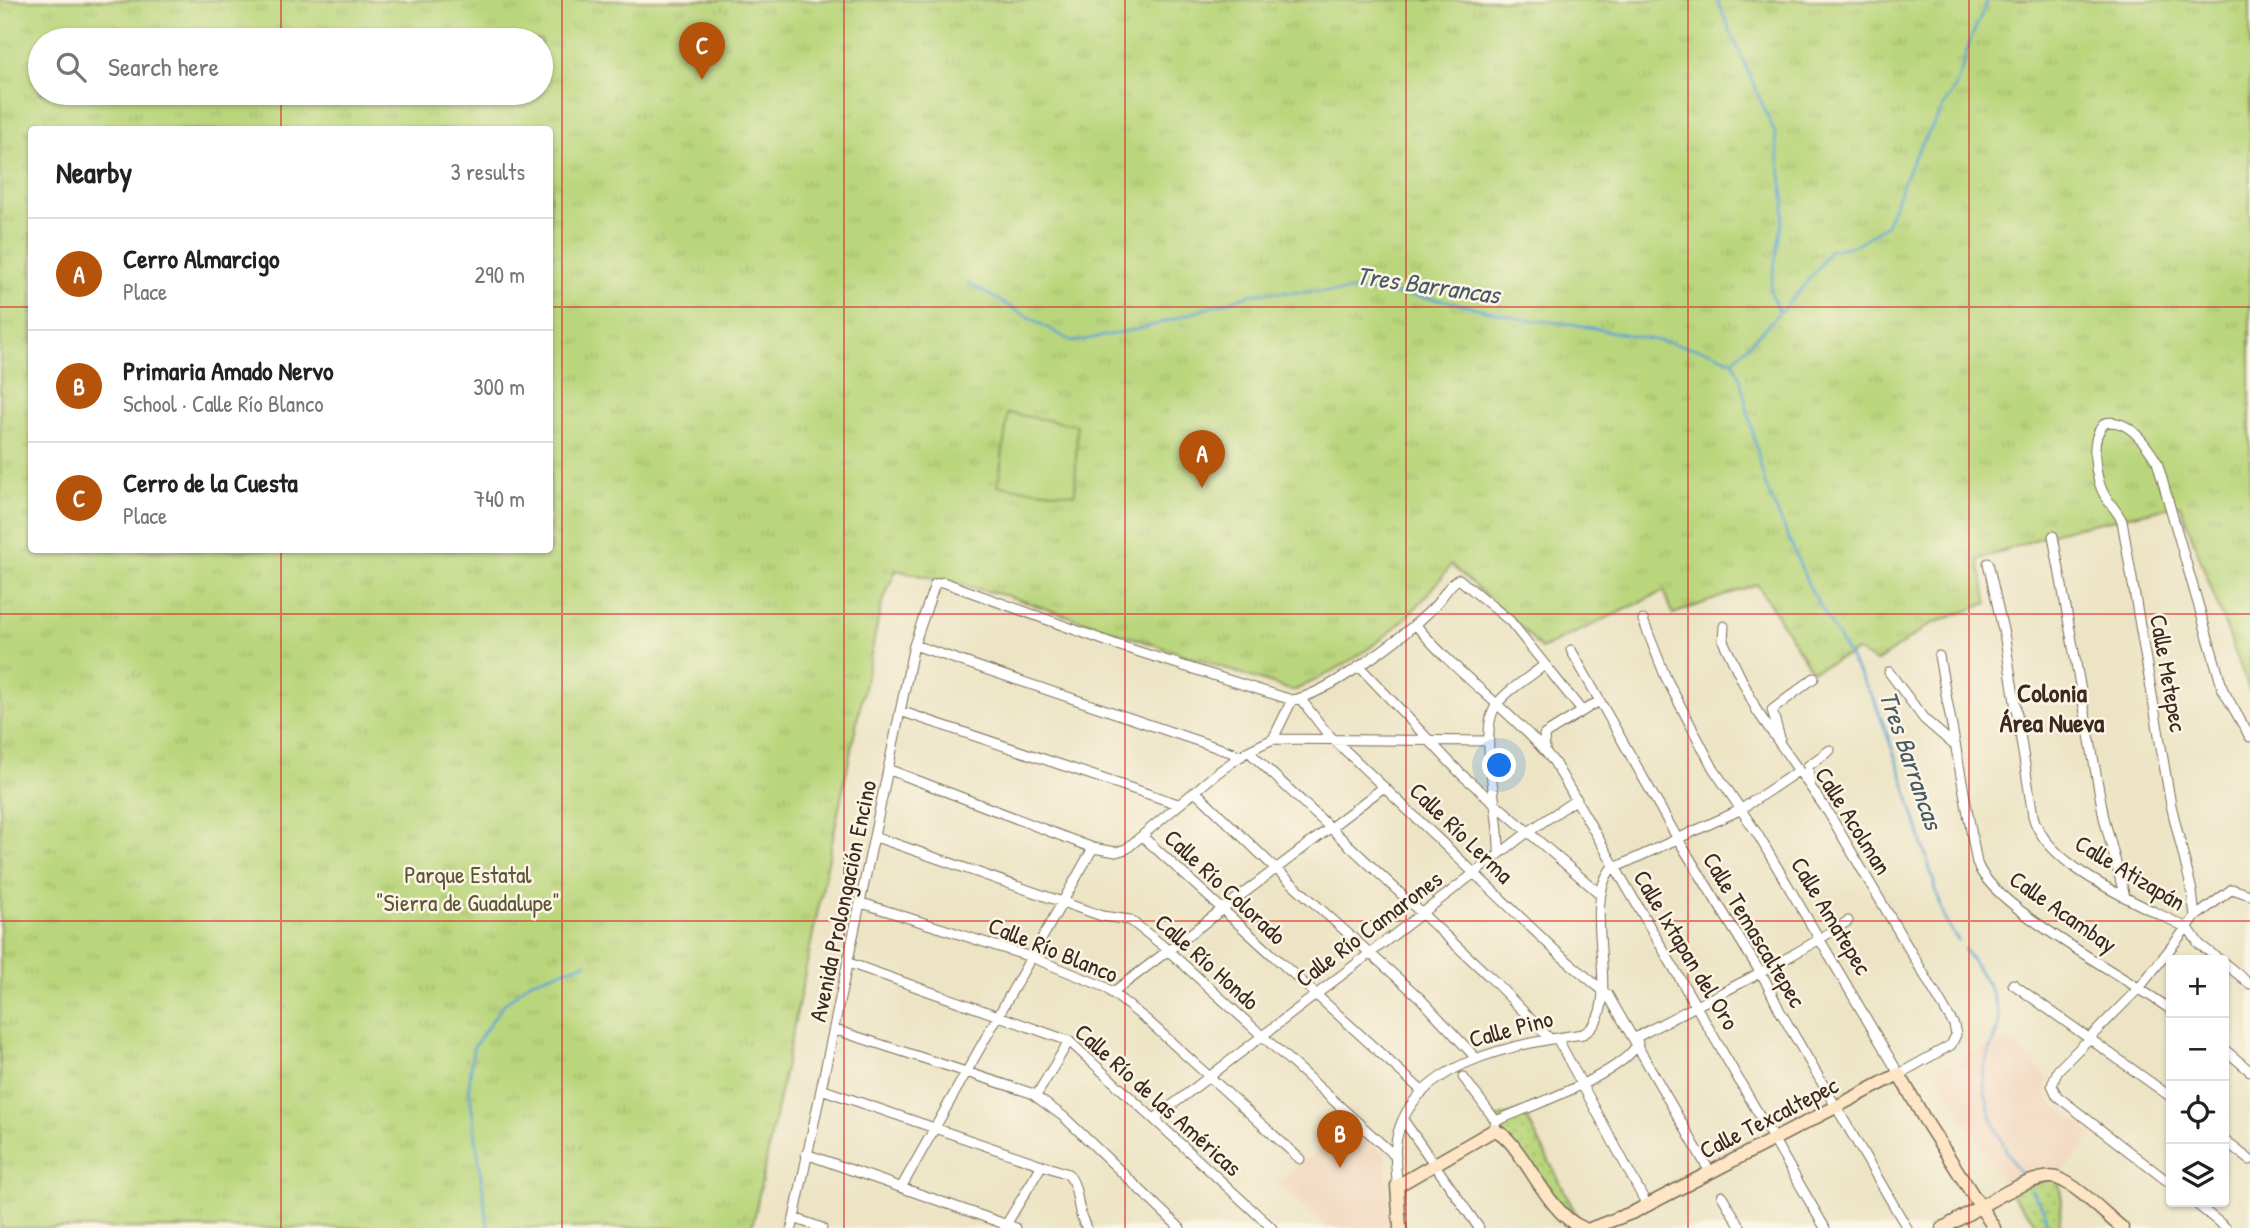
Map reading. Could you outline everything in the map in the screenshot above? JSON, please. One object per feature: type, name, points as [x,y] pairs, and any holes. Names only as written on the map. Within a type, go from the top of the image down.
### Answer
[{"type":"street","name":"Calle Metepec","points":[[2195,917],[2192,891],[2171,804],[2122,521],[2106,498],[2095,460],[2102,426],[2115,421],[2124,425],[2147,446],[2157,462],[2223,690],[2250,737]]},
{"type":"street","points":[[2053,536],[2104,818],[2125,897]]},
{"type":"street","name":"Calle Atizapán","points":[[1988,562],[2005,639],[2035,826],[2054,850],[2125,897],[2189,929],[2199,944],[2213,955]]},
{"type":"street","points":[[1273,739],[1296,699],[1359,666],[1415,624],[1458,579],[1510,621],[1543,666],[1582,711]]},
{"type":"street","name":"Avenida Prolongación Encino","points":[[793,1223],[806,1154],[836,1030],[914,645],[935,584],[943,582],[1116,645],[1296,699]]},
{"type":"street","name":"Calle Amatepec","points":[[1643,620],[1686,718],[1994,1228]]},
{"type":"street","name":"Calle Ixtapan del Oro","points":[[1415,624],[1451,666],[1547,753],[1577,799],[1614,867],[1697,1004],[1825,1228]]},
{"type":"street","name":"Calle Acolman","points":[[1724,626],[1722,637],[1749,696],[1811,789],[1954,1025],[1956,1035]]},
{"type":"street","points":[[914,645],[1245,754],[1332,827],[1554,1038],[1647,1205]]},
{"type":"street","name":"Calle Temascaltepec","points":[[1571,650],[1679,841],[1907,1228]]},
{"type":"street","name":"Calle Acambay","points":[[1939,656],[1953,744],[1977,863],[1983,876],[2013,905],[2166,1006]]},
{"type":"street","points":[[1359,666],[1461,774],[1600,894]]},
{"type":"street","points":[[1499,854],[1489,741],[1491,719],[1497,705],[1543,666]]},
{"type":"street","points":[[1889,672],[1924,719],[1953,744]]},
{"type":"street","points":[[1779,744],[1772,710],[1814,678]]},
{"type":"street","name":"Calle Río Lerma","points":[[1296,699],[1335,740],[1560,955],[1602,989]]},
{"type":"street","points":[[1547,753],[1542,741],[1544,735],[1599,701]]},
{"type":"street","points":[[900,711],[1178,804]]},
{"type":"street","points":[[1142,836],[1195,791],[1245,754],[1273,739],[1489,741]]},
{"type":"street","points":[[1811,789],[1808,766],[1830,750]]},
{"type":"street","name":"Calle Río Colorado","points":[[890,770],[1093,848],[1121,851],[1142,836],[1423,1092]]},
{"type":"street","points":[[1614,867],[1679,841],[1740,810],[1798,771]]},
{"type":"street","points":[[1112,992],[1223,911],[1384,787]]},
{"type":"street","points":[[1195,791],[1276,869],[1420,998],[1475,1057]]},
{"type":"street","name":"Calle Río Camarones","points":[[1154,1119],[1368,953],[1528,832],[1577,799]]},
{"type":"street","name":"Calle Río Hondo","points":[[876,837],[1102,916],[1130,919],[1396,1157]]},
{"type":"street","points":[[902,1186],[1093,848]]},
{"type":"street","name":"Calle Pino","points":[[1400,1228],[1396,1140],[1404,1121],[1423,1092],[1475,1057],[1554,1038],[1583,1034],[1596,1023],[1603,1008],[1598,914],[1600,894],[1607,875],[1614,867]]},
{"type":"street","points":[[2166,1180],[2061,1098],[2053,1089],[2054,1076],[2140,987],[2189,929],[2195,917],[2232,889],[2250,895]]},
{"type":"street","name":"Calle Río Blanco","points":[[862,903],[1031,957],[1112,992],[1300,1159]]},
{"type":"street","points":[[1397,1186],[1495,1125],[1581,1085],[1631,1052],[1637,1040],[1697,1004],[1758,972],[1774,967],[1848,921]]},
{"type":"street","name":"Calle Río de las Américas","points":[[849,963],[1000,1014],[1069,1041],[1272,1228]]},
{"type":"street","name":"Calle Atizapán","points":[[2229,968],[2250,984]]},
{"type":"street","points":[[2013,984],[2166,1093]]},
{"type":"street","points":[[1602,989],[1637,1040],[1710,1172]]},
{"type":"street","points":[[836,1030],[1036,1096],[1064,1117],[1180,1228]]},
{"type":"street","name":"Calle Texcaltepec","points":[[1592,1228],[1647,1205],[1834,1105],[1859,1096],[1951,1045],[1956,1035]]},
{"type":"street","points":[[1036,1096],[1069,1041]]},
{"type":"street","points":[[2229,1053],[2250,1071]]},
{"type":"street","points":[[1463,1076],[1570,1228]]},
{"type":"street","points":[[821,1089],[1070,1177],[1080,1217],[1087,1228]]},
{"type":"street","points":[[1404,1121],[1479,1228]]},
{"type":"street","points":[[2229,1144],[2250,1160]]},
{"type":"street","points":[[806,1154],[902,1186],[1005,1227],[1016,1228]]},
{"type":"street","points":[[1005,1227],[1042,1165]]},
{"type":"street","points":[[1943,1228],[2029,1181],[2052,1177],[2065,1182],[2122,1228]]},
{"type":"street","points":[[1723,1196],[1741,1228]]},
{"type":"street","points":[[2200,1207],[2226,1228]]},
{"type":"street","points":[[1556,1208],[1583,1228]]},
{"type":"street","points":[[793,1223],[822,1228]]},
{"type":"shaded area","points":[[2010,1042],[2050,1079],[2046,1083],[2051,1103],[2094,1134],[2058,1177],[2008,1191],[1935,1070],[1997,1043]]},
{"type":"shaded area","points":[[1351,1126],[1385,1155],[1390,1228],[1328,1228],[1276,1182]]},
{"type":"green space","name":"Parque Estatal \"Sierra de Guadalupe\"","points":[[0,0],[2250,0],[2250,692],[2180,505],[2059,531],[1978,560],[1988,603],[1931,624],[1876,662],[1857,651],[1812,671],[1757,584],[1673,614],[1664,591],[1541,649],[1521,627],[1451,565],[1400,624],[1361,654],[1293,691],[1008,596],[896,570],[881,606],[752,1228],[0,1228]]},
{"type":"green space","points":[[1008,413],[1077,425],[1075,494],[998,486]]},
{"type":"green space","points":[[1523,1110],[1578,1218],[1551,1199],[1491,1120]]},
{"type":"green space","points":[[2058,1177],[2062,1201],[2059,1228],[2040,1228],[2008,1191]]},
{"type":"waterway","name":"Tres Barrancas","points":[[1717,0],[1775,133],[1785,204],[1770,291],[1778,310]]},
{"type":"waterway","name":"Tres Barrancas","points":[[1733,361],[1797,294],[1830,250],[1854,246],[1886,225],[1913,159],[1957,84],[1971,38],[1988,0]]},
{"type":"waterway","name":"Tres Barrancas","points":[[968,283],[1073,342],[1148,327],[1256,293],[1363,291],[1444,300],[1522,319],[1573,324],[1709,351],[1733,361],[1740,378],[1765,484],[1810,588],[1875,702],[1903,778],[1946,923],[1958,940]]},
{"type":"waterway","name":"Tres Barrancas","points":[[1964,949],[1985,981],[1996,1007],[1997,1029],[1984,1069],[1986,1096],[2001,1139],[2021,1175]]},
{"type":"waterway","points":[[488,1228],[469,1087],[473,1048],[502,1006],[531,981],[586,963]]},
{"type":"waterway","name":"Tres Barrancas","points":[[2031,1190],[2044,1210],[2047,1228]]},
{"type":"place","name":"Cerro de la Cuesta","points":[[702,80]]},
{"type":"place","name":"Cerro Almarcigo","points":[[1202,488]]},
{"type":"place","name":"Primaria Amado Nervo","points":[[1340,1168]]},
{"type":"district","name":"Colonia Área Nueva","points":[[2052,708]]}]
